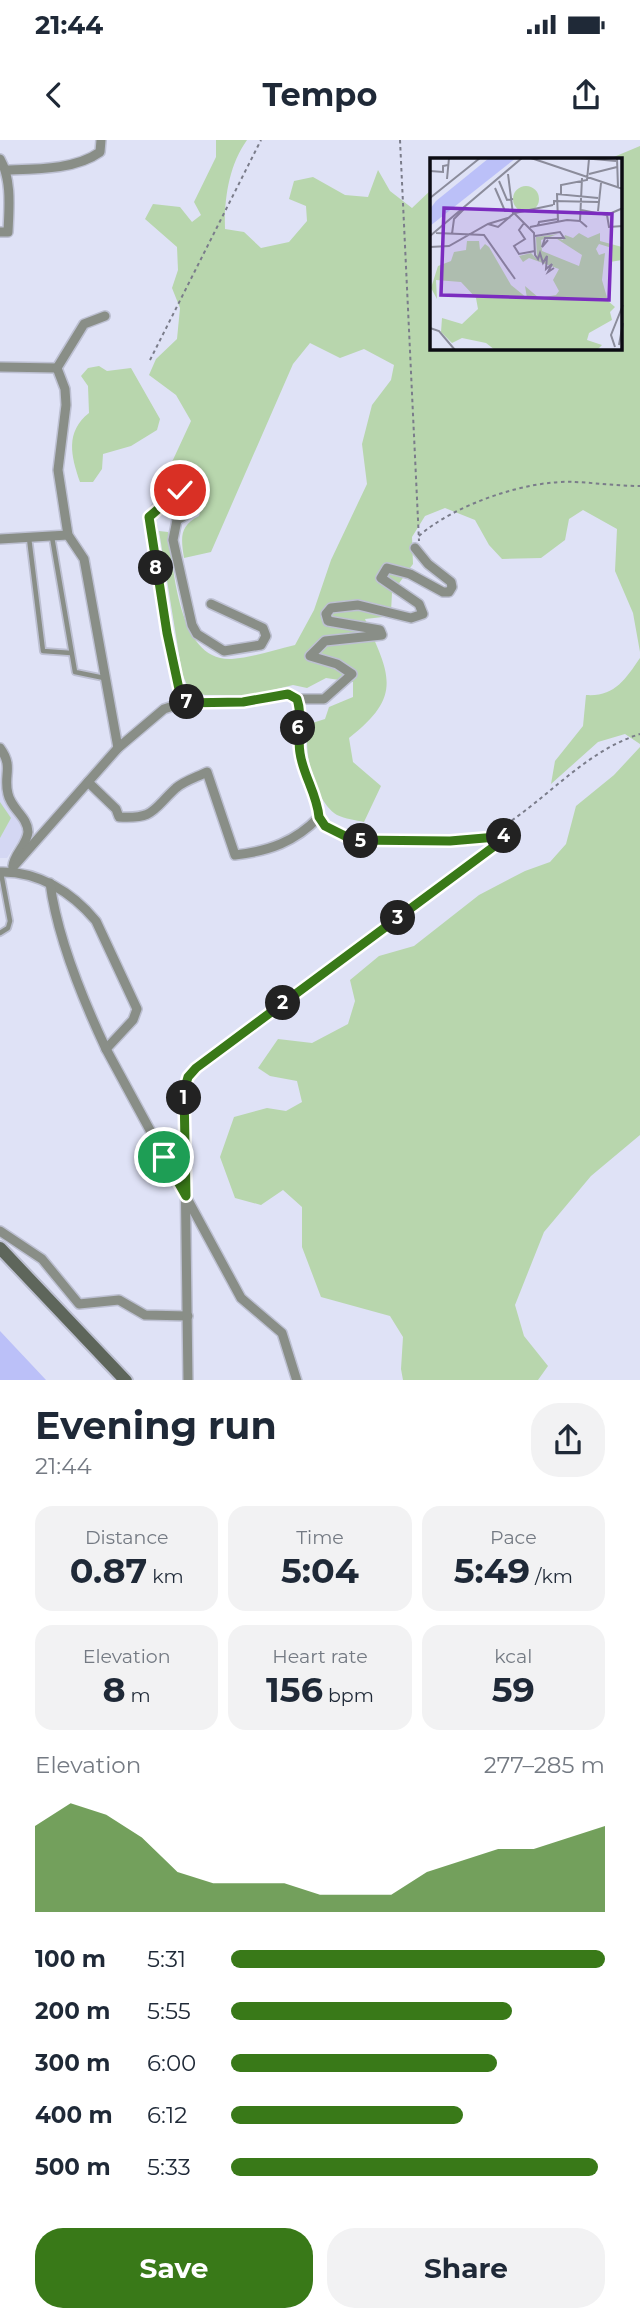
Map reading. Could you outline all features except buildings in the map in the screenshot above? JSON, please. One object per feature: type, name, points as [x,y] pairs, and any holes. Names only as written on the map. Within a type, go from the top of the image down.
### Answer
[{"type":"street","points":[[6,170],[38,169],[92,158],[100,152],[101,140]]},
{"type":"street","points":[[0,159],[6,170],[8,232],[0,232]]},
{"type":"street","points":[[105,316],[84,324],[57,368],[66,405],[58,470],[68,535],[84,559],[118,748]]},
{"type":"street","points":[[0,368],[57,368]]},
{"type":"street","points":[[182,703],[167,633],[149,517],[180,490],[193,485],[201,490],[201,500],[195,510],[177,520],[173,540],[192,625],[197,634],[224,651],[261,645],[266,636],[263,628],[211,604]]},
{"type":"street","points":[[0,539],[68,535]]},
{"type":"street","points":[[6,870],[118,748],[164,709],[182,703],[243,702],[288,694],[297,699],[324,699],[352,674],[337,664],[310,656],[325,641],[382,635],[380,630],[328,621],[326,614],[331,608],[358,605],[411,618],[423,614],[419,604],[381,578],[387,568],[403,571],[443,592],[449,592],[453,587],[451,582],[417,551]]},
{"type":"street","points":[[88,782],[116,809],[119,817],[143,818],[153,813],[178,786],[207,772],[236,855],[264,852],[301,835],[319,817],[300,756],[298,723],[301,710],[297,699]]},
{"type":"street","points":[[0,748],[9,761],[7,792],[11,804],[27,824],[28,835],[6,870]]},
{"type":"street","points":[[188,1380],[184,1091],[188,1077],[196,1068],[508,836]]},
{"type":"street","points":[[6,870],[24,872],[50,883],[88,911],[96,921],[137,1009],[133,1020],[106,1049]]},
{"type":"street","points":[[50,883],[56,918],[88,1010],[106,1049],[241,1298],[282,1333],[297,1380]]},
{"type":"street","points":[[0,1231],[42,1259],[79,1304],[119,1300],[145,1315],[188,1316]]},
{"type":"street","points":[[0,1248],[125,1380]]},
{"type":"lane","points":[[52,536],[75,671],[107,679]]},
{"type":"lane","points":[[29,537],[43,652],[71,653]]},
{"type":"lane","points":[[0,933],[8,928],[10,920],[6,870]]},
{"type":"path","points":[[150,360],[261,140]]},
{"type":"path","points":[[400,140],[417,551]]},
{"type":"path","points":[[418,536],[452,514],[531,485],[575,482],[610,487],[640,486]]},
{"type":"path","points":[[417,551],[418,536]]},
{"type":"path","points":[[319,817],[325,826],[353,840],[450,841],[508,836],[502,827],[604,750],[640,734]]},
{"type":"shaded area","points":[[0,761],[6,802],[19,817],[23,834],[7,858],[0,858]]},
{"type":"green space","points":[[216,140],[247,140],[236,160],[229,183],[225,229],[244,232],[261,248],[289,242],[307,221],[306,206],[289,199],[294,181],[313,177],[345,195],[368,197],[378,170],[390,191],[412,208],[430,191],[430,350],[622,350],[622,158],[611,158],[640,146],[640,652],[633,613],[615,571],[617,529],[583,510],[569,519],[565,540],[541,558],[502,559],[489,545],[475,520],[445,508],[425,516],[412,537],[413,564],[392,593],[391,612],[383,617],[365,619],[381,655],[387,684],[378,710],[349,738],[353,762],[381,786],[364,822],[337,815],[329,808],[316,787],[307,747],[309,724],[325,719],[329,707],[353,697],[353,682],[326,678],[307,688],[293,685],[253,695],[205,695],[189,690],[182,673],[159,531],[168,532],[182,610],[200,646],[214,656],[232,659],[295,645],[314,610],[331,560],[367,484],[362,444],[372,405],[391,380],[394,365],[364,349],[340,358],[310,343],[293,364],[211,552],[184,558],[183,533],[188,524],[199,516],[207,492],[200,477],[189,475],[171,481],[172,462],[191,421],[176,395],[149,375],[156,359],[177,339],[180,308],[172,288],[178,270],[177,247],[145,219],[153,204],[180,207],[192,222],[201,215],[194,202],[216,157]]},
{"type":"green space","points":[[99,366],[107,371],[131,368],[160,419],[157,430],[131,446],[103,454],[102,469],[93,482],[80,482],[74,463],[73,436],[81,420],[89,413],[88,386],[81,376],[88,368]]},
{"type":"green space","points":[[640,658],[640,744],[625,734],[598,742],[551,784],[555,761],[583,726],[586,695],[604,693],[618,686]]},
{"type":"green space","points":[[640,747],[640,1135],[591,1176],[544,1232],[515,1305],[524,1336],[548,1366],[538,1380],[403,1380],[403,1337],[390,1316],[321,1297],[302,1247],[302,1207],[283,1190],[261,1205],[235,1198],[220,1157],[234,1117],[267,1108],[286,1111],[302,1102],[297,1081],[270,1076],[258,1068],[278,1039],[312,1043],[348,1024],[355,1001],[350,980],[379,956],[414,946],[479,895],[525,871],[550,862],[566,844],[576,806],[614,775]]},
{"type":"green space","points":[[0,802],[11,818],[0,838]]},
{"type":"water","points":[[0,1331],[46,1380],[0,1380]]},
{"type":"route","points":[[164,1157],[186,1196],[184,1091],[188,1077],[196,1068],[508,836],[450,841],[353,840],[325,826],[319,817],[318,805],[300,756],[298,723],[301,710],[297,699],[288,694],[243,702],[182,703],[167,633],[149,517],[180,490]]}]
